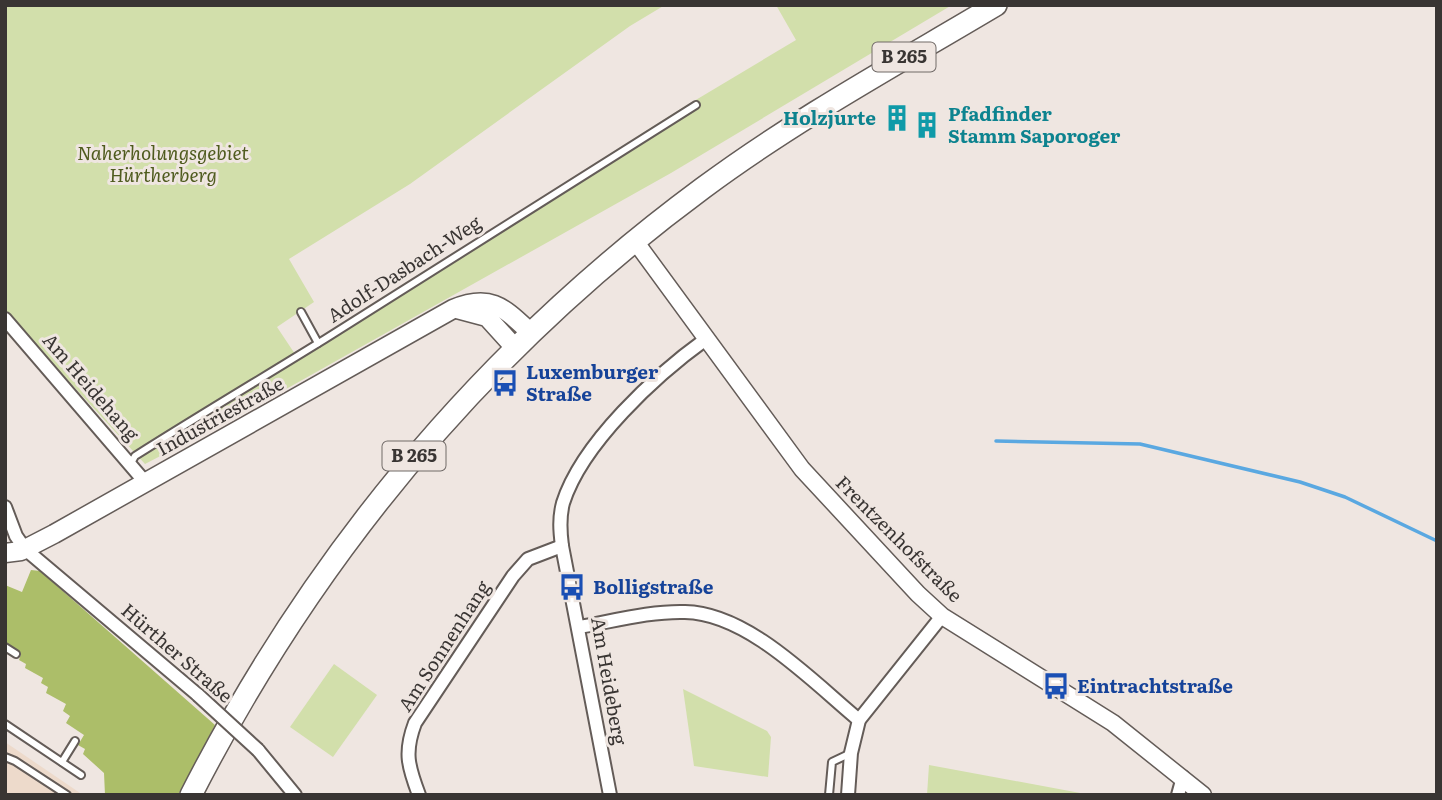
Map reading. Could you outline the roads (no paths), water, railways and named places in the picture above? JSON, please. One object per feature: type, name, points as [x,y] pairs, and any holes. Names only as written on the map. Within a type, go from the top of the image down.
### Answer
[{"type":"main road","points":[[988,10],[1006,5]]},
{"type":"main road","name":"B 265","points":[[191,795],[252,682],[343,545],[402,469],[531,333],[635,241],[702,188],[786,130],[988,10]]},
{"type":"main road","name":"Industriestraße","points":[[5,553],[25,549],[453,309],[470,302],[488,302],[502,309],[531,333]]},
{"type":"main road","points":[[453,309],[487,317],[516,349]]},
{"type":"street","name":"Frentzenhofstraße","points":[[635,241],[802,469],[918,594],[942,616],[1113,723],[1203,795]]},
{"type":"street","name":"Am Heidehang","points":[[5,319],[145,482]]},
{"type":"street","name":"Am Heideberg","points":[[610,795],[562,546],[559,523],[562,505],[569,486],[582,466],[641,393],[706,339]]},
{"type":"street","points":[[5,506],[16,536],[25,549]]},
{"type":"street","name":"Am Sonnenhang","points":[[419,795],[407,759],[408,740],[415,723],[513,576],[528,559],[562,546]]},
{"type":"street","name":"Hürther Straße","points":[[25,549],[198,695],[258,750],[295,795]]},
{"type":"street","points":[[579,627],[667,612],[710,615],[753,634],[859,720]]},
{"type":"street","points":[[848,795],[851,753],[859,720],[942,616]]},
{"type":"street","points":[[1178,795],[1183,777]]},
{"type":"lane","name":"Adolf-Dasbach-Weg","points":[[131,463],[135,456],[167,435],[696,105]]},
{"type":"lane","points":[[301,312],[318,343]]},
{"type":"lane","points":[[5,647],[16,654]]},
{"type":"lane","points":[[5,724],[82,775]]},
{"type":"lane","points":[[62,762],[75,741]]},
{"type":"lane","points":[[829,795],[832,762],[851,753]]},
{"type":"lane","points":[[5,757],[67,795]]},
{"type":"waterway","points":[[996,441],[1140,444],[1300,482],[1345,497],[1437,541]]},
{"type":"place","name":"Holzjurte","points":[[897,118]]},
{"type":"place","name":"Pfadfinder Stamm Saporoger","points":[[927,125]]},
{"type":"place","name":"Luxemburger Straße","points":[[505,383]]},
{"type":"place","name":"Bolligstraße","points":[[572,587]]},
{"type":"place","name":"Eintrachtstraße","points":[[1056,686]]},
{"type":"park label","name":"Naherholungsgebiet Hürtherberg","points":[[163,164]]}]
